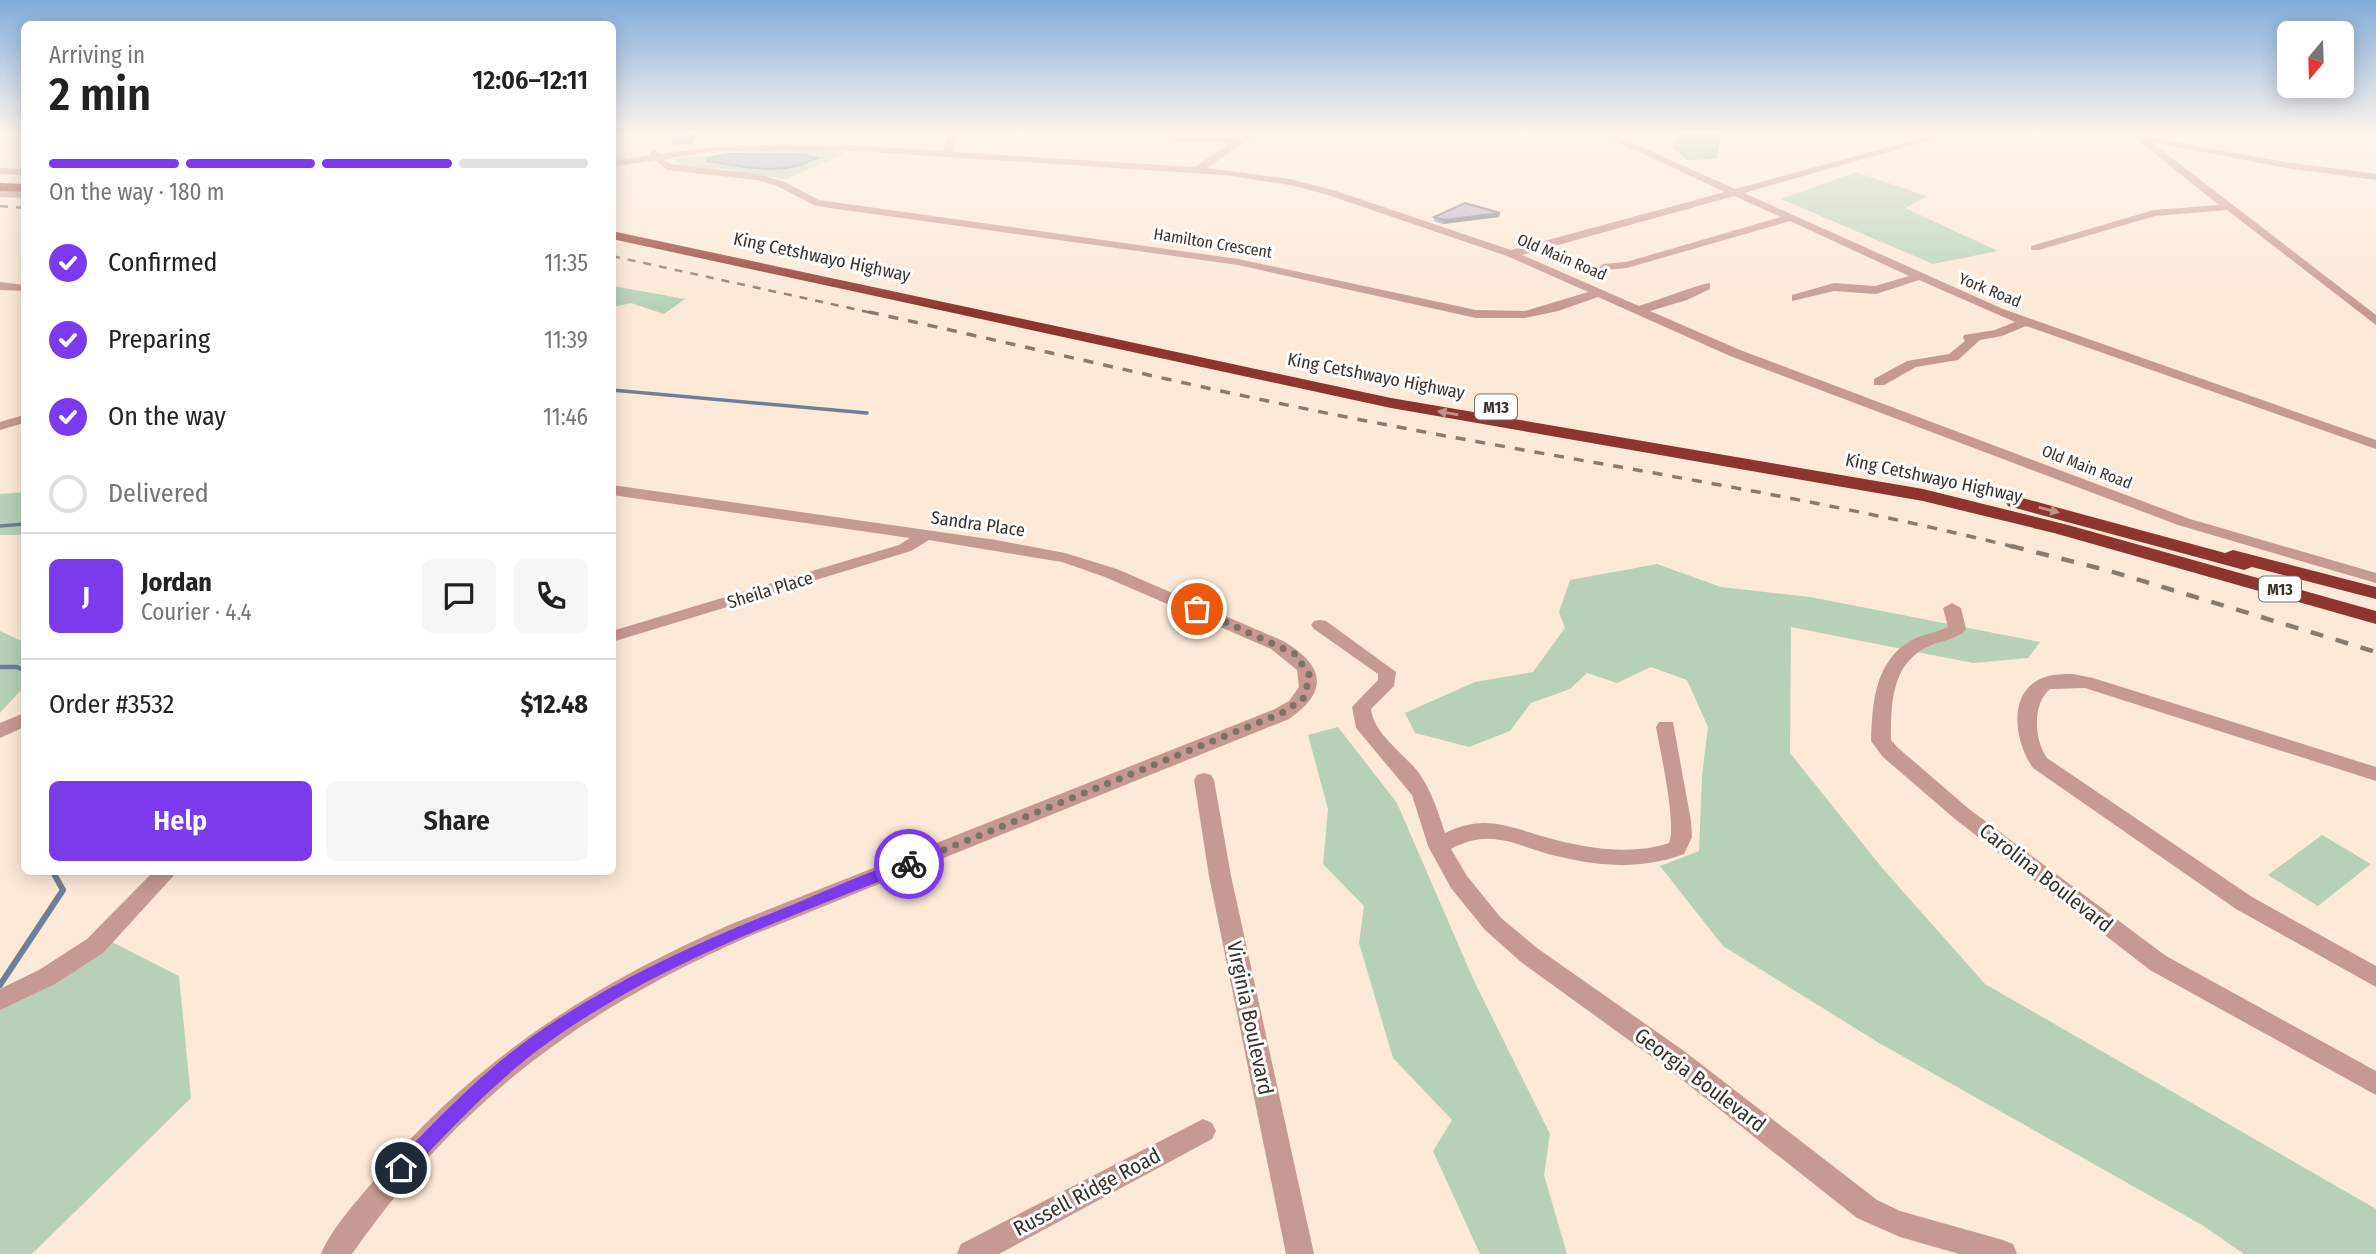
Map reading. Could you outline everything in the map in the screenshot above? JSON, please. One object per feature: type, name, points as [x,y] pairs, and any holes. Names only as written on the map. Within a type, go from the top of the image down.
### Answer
[{"type":"highway","name":"King Cetshwayo Highway","points":[[616,226],[1430,396],[1877,471],[2037,508],[2376,603]]},
{"type":"highway","name":"King Cetshwayo Highway","points":[[616,236],[1391,403],[1923,495],[2183,563],[2376,618]]},
{"type":"highway","points":[[2169,543],[2376,593]]},
{"type":"highway","points":[[2183,563],[2376,624]]},
{"type":"street","name":"Hamilton Crescent","points":[[795,193],[816,203],[1238,262],[1476,314],[1512,317],[1534,315],[1600,292]]},
{"type":"street","name":"Old Main Road","points":[[1326,193],[1511,254],[1735,353],[2172,518],[2376,578]]},
{"type":"street","name":"York Road","points":[[1733,193],[1917,277],[2027,321],[2376,445]]},
{"type":"street","points":[[1511,254],[1741,193]]},
{"type":"street","points":[[2210,193],[2376,321]]},
{"type":"street","points":[[0,194],[21,195]]},
{"type":"street","points":[[2035,248],[2154,213],[2229,207]]},
{"type":"street","points":[[1604,267],[1627,265],[1790,218]]},
{"type":"street","points":[[1722,250],[1806,226]]},
{"type":"street","points":[[1796,298],[1834,287],[1877,290],[1917,277]]},
{"type":"street","points":[[0,286],[21,288]]},
{"type":"street","points":[[1639,310],[1683,297],[1706,286]]},
{"type":"street","points":[[1879,382],[1912,364],[1953,357],[1976,340],[2027,321]]},
{"type":"street","points":[[0,426],[21,420]]},
{"type":"street","name":"Sandra Place","points":[[335,1254],[369,1206],[418,1149],[480,1087],[537,1042],[615,991],[724,938],[1282,713],[1303,699],[1310,676],[1295,654],[1277,645],[1086,564],[1017,548],[616,491]]},
{"type":"street","name":"Sheila Place","points":[[616,637],[905,548],[924,536]]},
{"type":"street","name":"Carolina Boulevard","points":[[1952,608],[1958,626],[1956,629],[1912,648],[1891,668],[1884,690],[1881,735],[1881,741],[1890,752],[1962,814],[2158,963],[2376,1084]]},
{"type":"street","name":"Georgia Boulevard","points":[[1320,625],[1387,671],[1387,682],[1361,707],[1360,716],[1367,729],[1417,786],[1439,846],[1459,882],[1480,909],[1529,955],[1675,1059],[1867,1209],[1897,1223],[1977,1244],[2003,1254]]},
{"type":"street","points":[[2376,774],[2086,682],[2055,681],[2036,689],[2030,697],[2027,735],[2030,751],[2040,763],[2244,903],[2376,977]]},
{"type":"street","points":[[0,731],[21,720]]},
{"type":"street","points":[[1439,846],[1469,831],[1480,830],[1510,834],[1547,846],[1588,854],[1658,854],[1677,848],[1682,837],[1681,821],[1666,727]]},
{"type":"street","name":"Virginia Boulevard","points":[[1204,780],[1241,979],[1300,1254]]},
{"type":"street","points":[[0,1000],[47,977],[95,946],[163,875]]},
{"type":"street","name":"Russell Ridge Road","points":[[971,1254],[1203,1131]]},
{"type":"green space","points":[[1799,193],[1917,193],[1927,196],[1905,208],[1998,251],[1933,264],[1781,199]]},
{"type":"green space","points":[[616,287],[685,299],[664,314],[631,303],[616,306]]},
{"type":"green space","points":[[21,492],[21,535],[0,535],[0,494]]},
{"type":"green space","points":[[1657,564],[1721,587],[1810,597],[2040,642],[2028,658],[1973,663],[1791,627],[1790,753],[1883,869],[1985,984],[2376,1209],[2376,1254],[2244,1254],[2202,1225],[1879,1043],[1723,946],[1660,866],[1699,851],[1702,776],[1708,727],[1687,680],[1651,667],[1617,683],[1587,673],[1570,689],[1531,703],[1510,731],[1469,747],[1415,733],[1405,713],[1475,682],[1533,672],[1565,628],[1559,612],[1570,580]]},
{"type":"green space","points":[[0,631],[21,641],[21,690],[0,713]]},
{"type":"green space","points":[[1338,727],[1397,803],[1474,981],[1550,1134],[1544,1175],[1567,1254],[1480,1254],[1433,1151],[1452,1120],[1393,1058],[1359,943],[1364,906],[1323,864],[1328,809],[1308,735]]},
{"type":"green space","points":[[2322,835],[2371,864],[2318,906],[2268,875]]},
{"type":"green space","points":[[104,938],[179,976],[191,1098],[32,1254],[0,1254],[0,1000]]},
{"type":"building","points":[[1465,203],[1500,213],[1444,220],[1434,217]]},
{"type":"waterway","points":[[616,390],[867,413]]},
{"type":"waterway","points":[[0,526],[21,524]]},
{"type":"waterway","points":[[0,667],[21,669]]},
{"type":"waterway","points":[[0,985],[63,890],[55,875]]},
{"type":"railway","points":[[0,206],[21,208]]},
{"type":"railway","points":[[616,257],[877,314]]},
{"type":"railway","points":[[869,312],[1327,413],[1784,497],[2018,548]]},
{"type":"railway","points":[[2011,546],[2110,571],[2376,652]]},
{"type":"way so far","points":[[909,864],[1282,713],[1303,699],[1310,676],[1295,654],[1197,609]]},
{"type":"route","points":[[401,1168],[480,1087],[537,1042],[593,1004],[649,973],[724,938],[909,864]]}]
